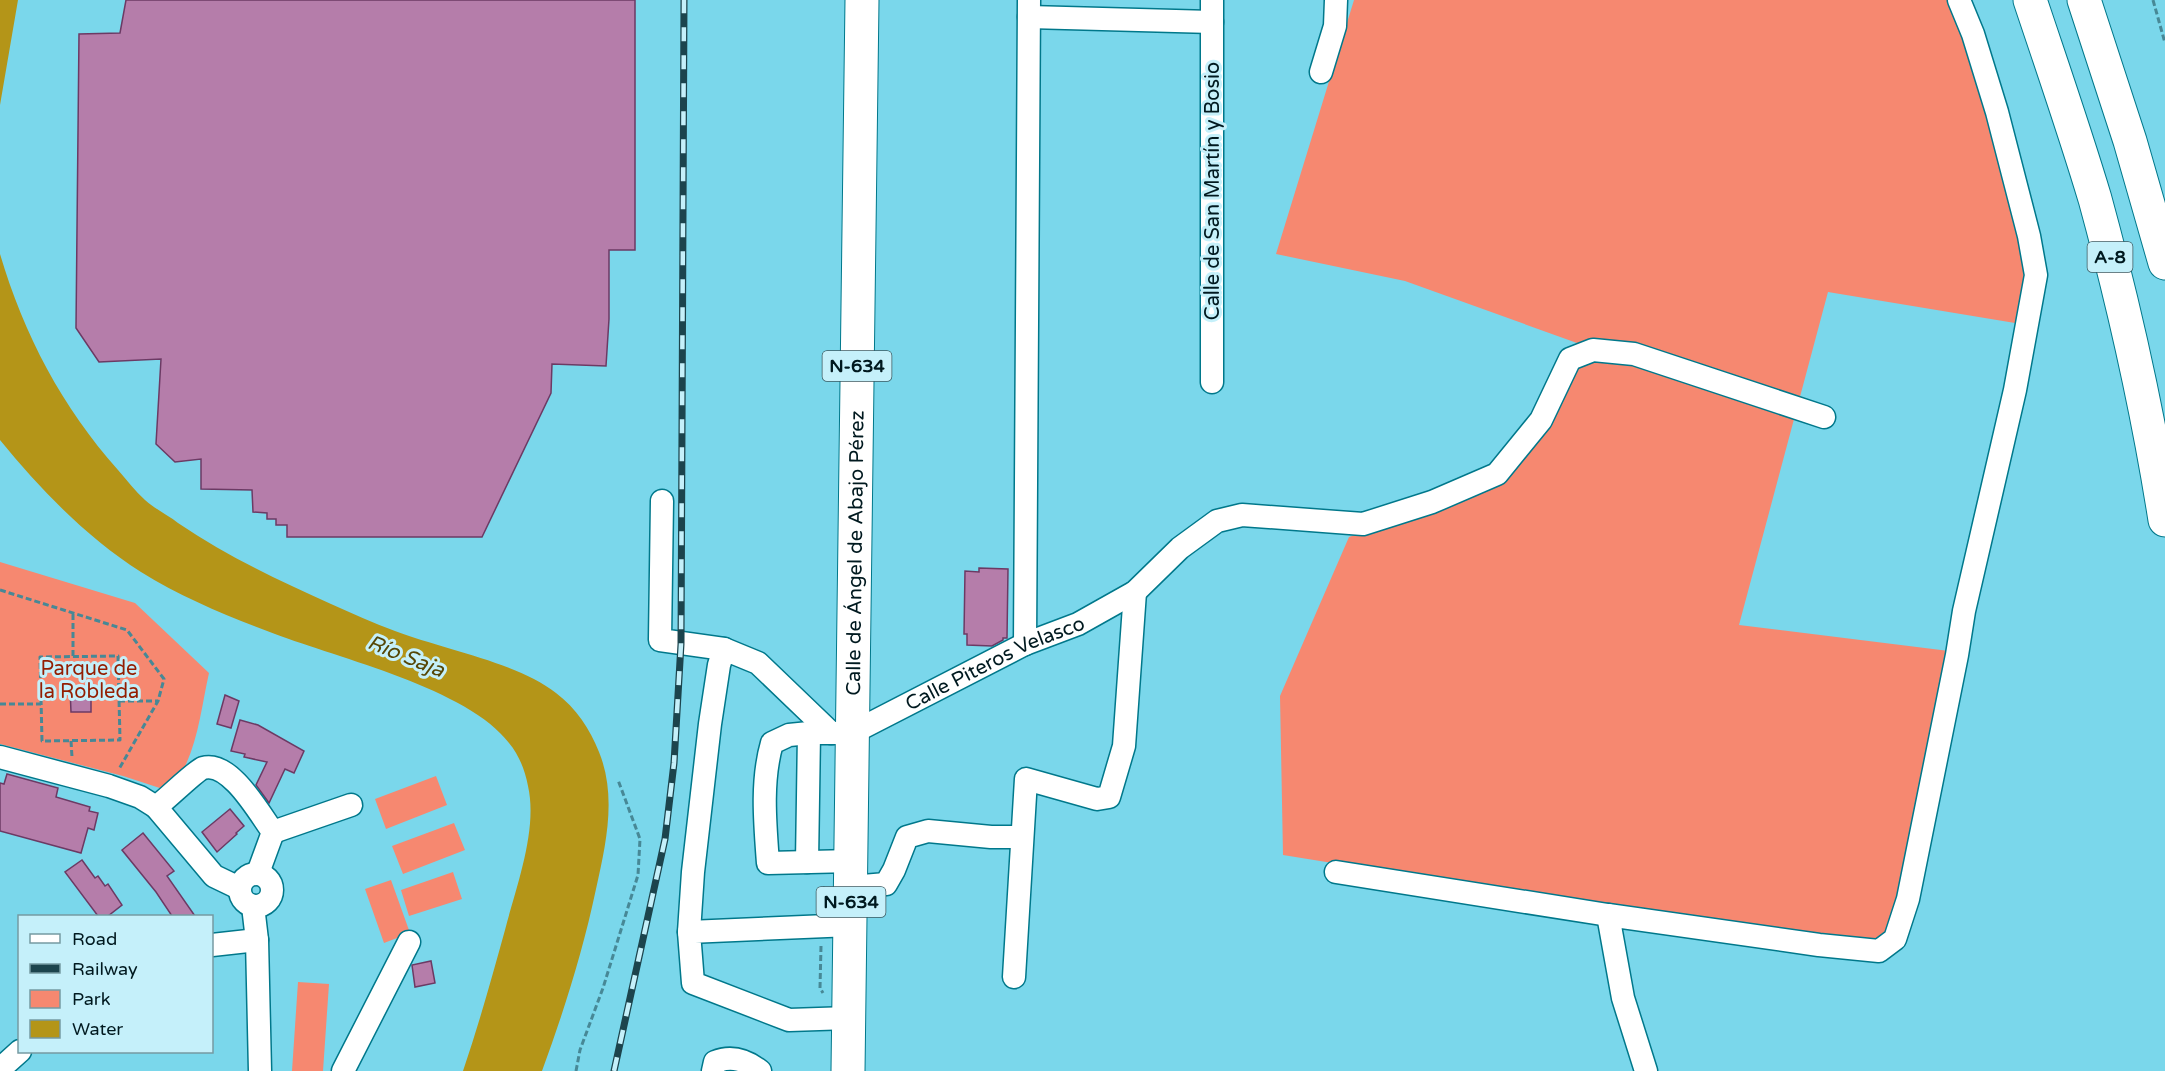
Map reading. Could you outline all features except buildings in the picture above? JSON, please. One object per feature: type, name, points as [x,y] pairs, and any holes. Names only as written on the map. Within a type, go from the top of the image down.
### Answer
[{"type":"highway","name":"Calle de Ángel de Abajo Pérez","points":[[848,1071],[851,874],[820,733],[862,0]]},
{"type":"highway","name":"A-8","points":[[2030,0],[2078,145],[2115,274],[2144,400],[2165,520]]},
{"type":"highway","name":"A-8","points":[[2084,0],[2130,141],[2165,263]]},
{"type":"street","points":[[1321,72],[1335,26],[1336,0]]},
{"type":"street","points":[[1336,872],[1608,915],[1819,945],[1879,951],[1895,939],[1908,899],[1964,611],[2015,390],[2036,275],[2029,236],[1997,112],[1973,34],[1959,0]]},
{"type":"street","points":[[1025,644],[1029,8],[1212,11]]},
{"type":"street","name":"Calle de San Martín y Bosio","points":[[1212,11],[1212,382]]},
{"type":"street","name":"Calle Piteros Velasco","points":[[807,862],[768,862],[766,764],[772,743],[820,733],[1025,644],[1078,624],[1135,592],[1180,548],[1217,521],[1242,515],[1363,524],[1432,502],[1497,474],[1541,420],[1570,359],[1593,350],[1634,354],[1824,417]]},
{"type":"street","points":[[662,501],[660,640],[724,649],[758,663],[820,733],[807,862],[886,884],[907,837],[928,831],[992,837],[1022,837]]},
{"type":"street","points":[[1014,977],[1026,779],[1097,799],[1109,797],[1124,746],[1135,592]]},
{"type":"street","points":[[724,649],[719,665],[693,872],[689,932],[693,983],[789,1020],[849,1018]]},
{"type":"street","points":[[0,757],[109,786],[140,797],[156,807],[214,876],[239,888]]},
{"type":"street","points":[[156,807],[201,769],[212,767],[223,770],[243,790],[273,832]]},
{"type":"street","points":[[273,832],[351,805]]},
{"type":"street","points":[[258,873],[273,832]]},
{"type":"street","points":[[258,873],[269,880],[272,892],[266,903],[253,906],[242,900],[239,888],[246,877],[258,873]]},
{"type":"street","points":[[253,906],[257,940],[260,1071]]},
{"type":"street","points":[[1608,915],[1623,998],[1646,1071]]},
{"type":"street","points":[[689,932],[851,925]]},
{"type":"street","points":[[213,945],[257,940]]},
{"type":"street","points":[[343,1071],[409,942]]},
{"type":"street","points":[[0,1069],[18,1053]]},
{"type":"street","points":[[714,1067],[726,1058],[749,1062],[760,1071]]},
{"type":"path","points":[[2153,0],[2165,43]]},
{"type":"path","points":[[0,590],[127,630],[164,679],[158,701],[109,786]]},
{"type":"path","points":[[73,613],[73,657]]},
{"type":"path","points":[[118,656],[119,701],[120,740],[42,741],[40,657],[118,656]]},
{"type":"path","points":[[119,701],[158,701]]},
{"type":"path","points":[[0,704],[41,704]]},
{"type":"path","points":[[576,1071],[580,1050],[603,988],[638,875],[640,840],[618,780]]},
{"type":"green space","points":[[1354,0],[1953,0],[1986,98],[2030,274],[2015,323],[1828,292],[1739,625],[1949,651],[1895,939],[1879,951],[1283,855],[1280,696],[1349,537],[1429,510],[1509,476],[1576,371],[1577,343],[1405,281],[1276,254]]},
{"type":"green space","name":"Parque de la Robleda","points":[[0,562],[135,603],[209,673],[192,750],[186,765],[169,791],[123,776],[0,744]]},
{"type":"green space","points":[[436,776],[447,805],[386,829],[375,799]]},
{"type":"green space","points":[[454,823],[465,850],[403,874],[392,846]]},
{"type":"green space","points":[[453,872],[462,899],[409,916],[401,890]]},
{"type":"green space","points":[[391,880],[410,933],[384,943],[365,889]]},
{"type":"green space","points":[[298,982],[329,984],[323,1071],[292,1071]]},
{"type":"water","points":[[0,0],[18,0],[0,105]]},
{"type":"water","name":"Río Saja","points":[[0,254],[33,341],[62,395],[98,446],[141,497],[196,535],[272,577],[387,628],[478,657],[540,682],[570,705],[587,727],[599,752],[608,786],[606,837],[579,958],[542,1071],[463,1071],[520,877],[528,840],[530,803],[528,786],[521,763],[513,748],[490,724],[434,691],[401,677],[258,628],[173,590],[121,558],[65,512],[0,440]]},
{"type":"railway","points":[[614,1071],[665,839],[674,763],[681,644],[684,0]]}]
